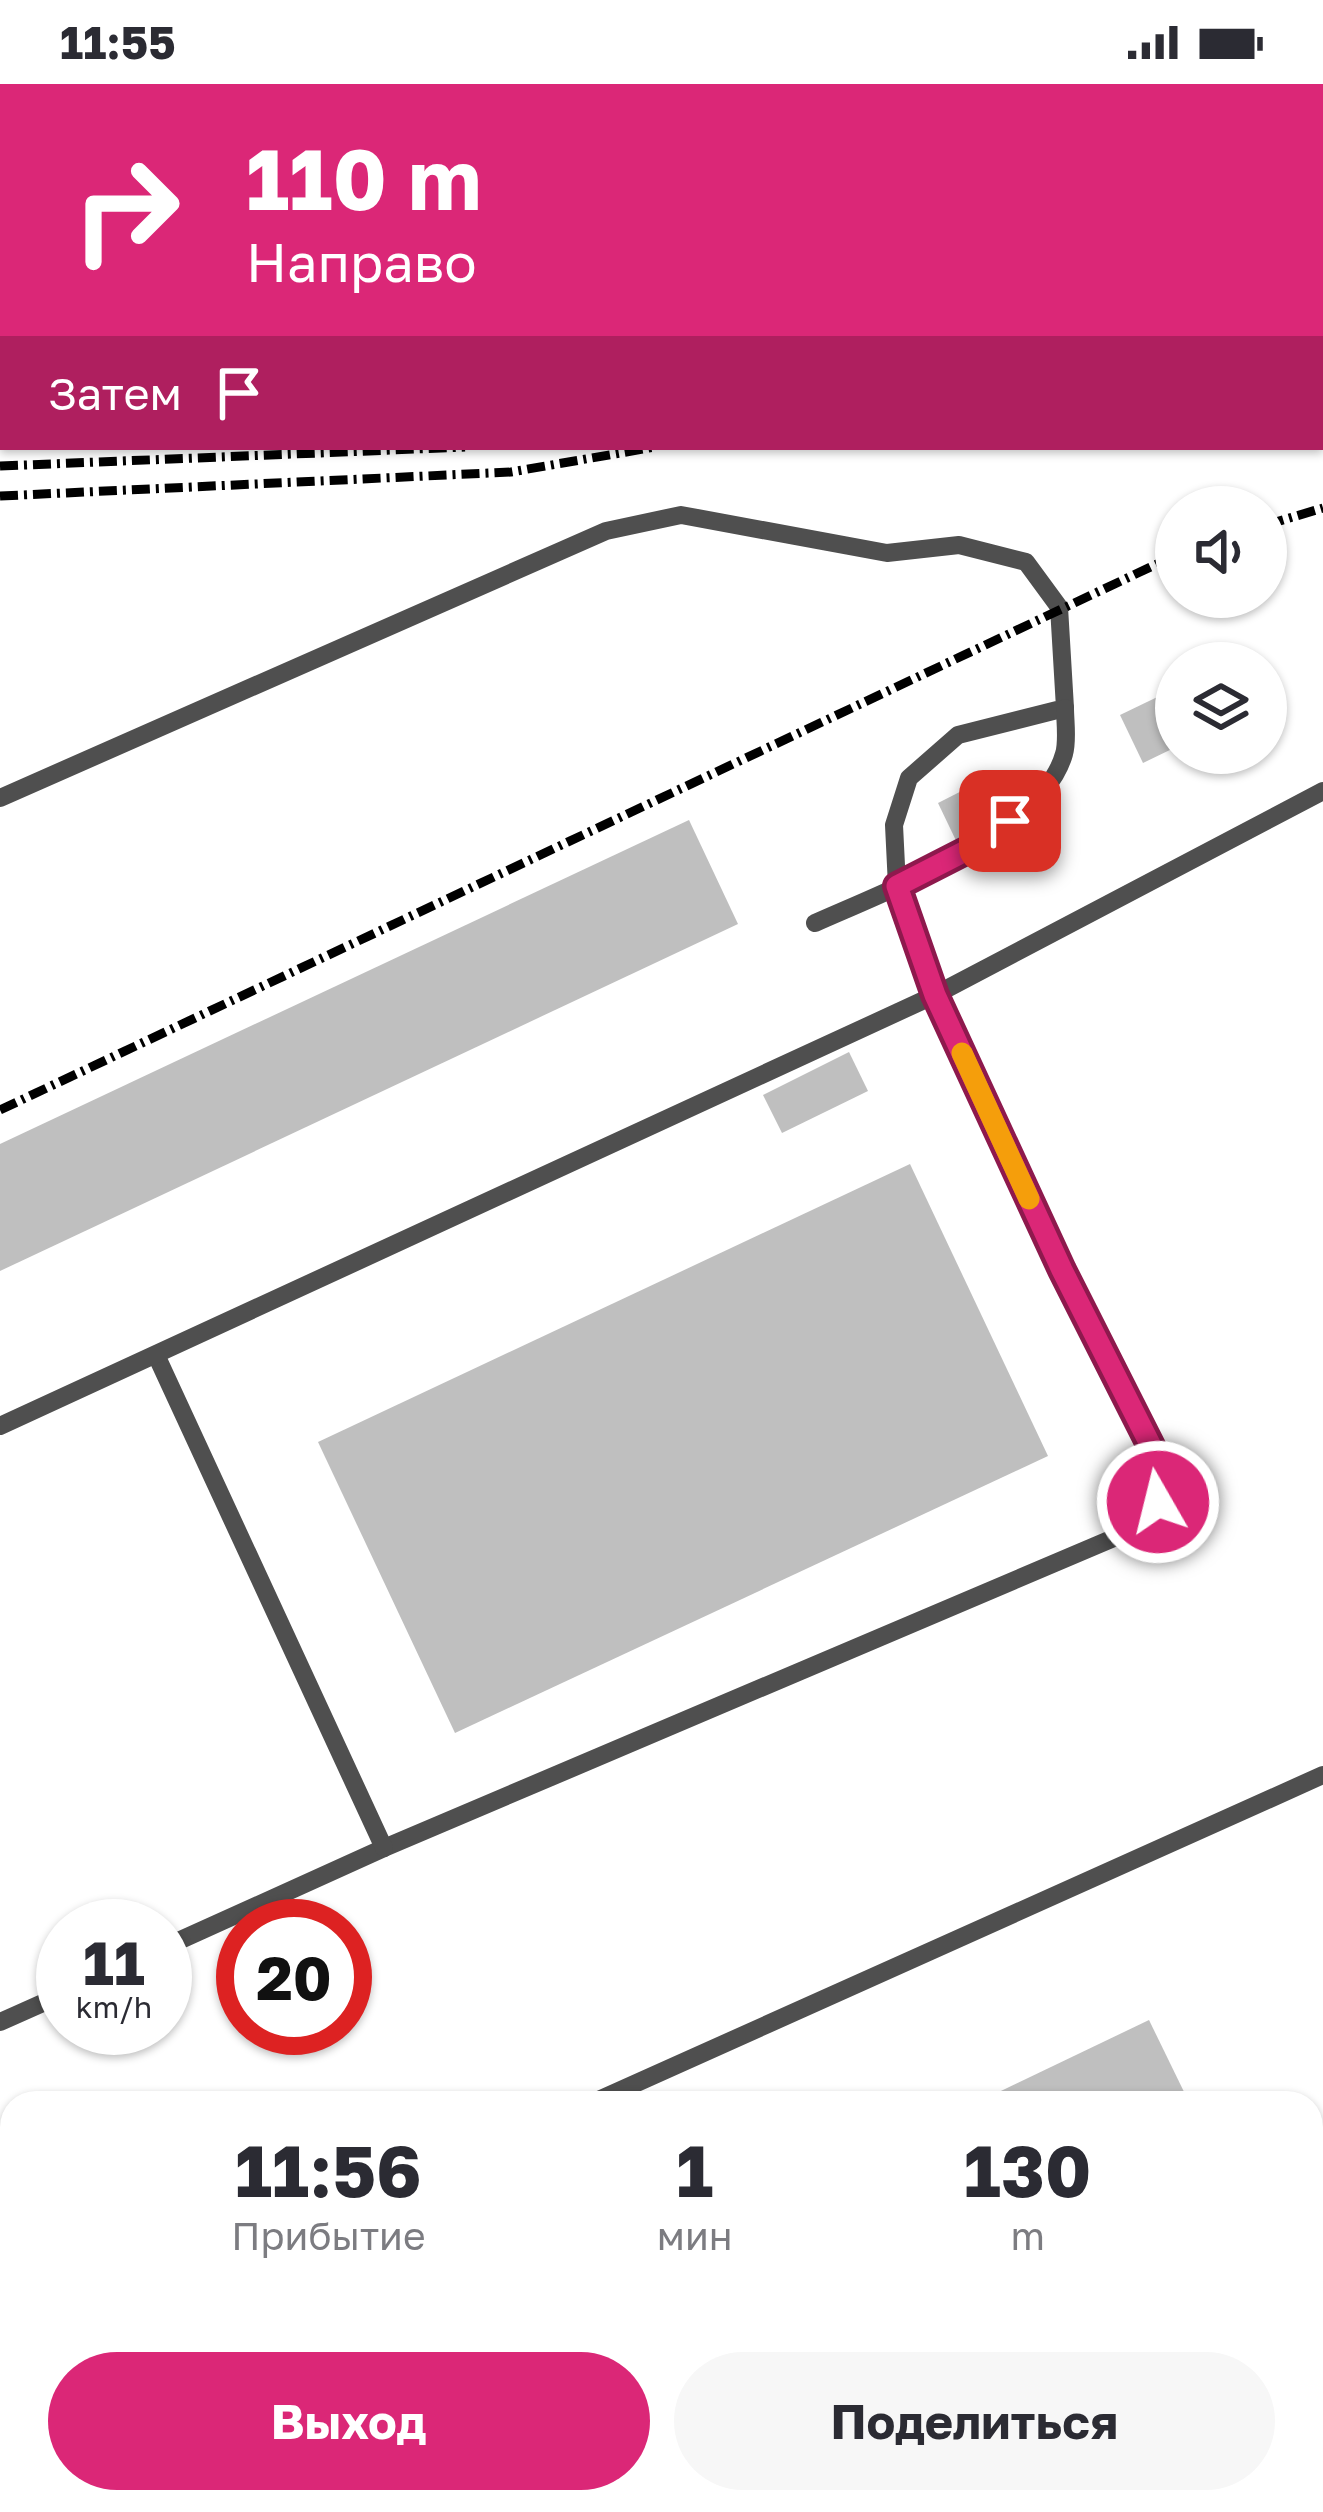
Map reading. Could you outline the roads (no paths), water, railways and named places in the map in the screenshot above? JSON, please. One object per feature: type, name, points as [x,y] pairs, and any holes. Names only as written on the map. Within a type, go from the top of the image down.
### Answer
[{"type":"lane","points":[[0,798],[606,531],[681,515],[887,553],[959,545],[1026,562],[1059,607],[1064,754],[1033,803],[987,840],[815,923]]},
{"type":"lane","points":[[192,1935],[384,1848],[1135,1529],[1158,1502],[1155,1454],[1062,1270],[935,995],[897,886],[894,826],[909,778],[958,735],[1065,707]]},
{"type":"lane","points":[[0,1426],[935,995],[1323,791]]},
{"type":"lane","points":[[157,1357],[384,1848]]},
{"type":"lane","points":[[619,2091],[1323,1775]]},
{"type":"lane","points":[[0,2022],[36,2006]]},
{"type":"railway","points":[[0,466],[392,450]]},
{"type":"railway","points":[[0,496],[511,472],[638,450]]},
{"type":"railway","points":[[1287,519],[1323,508]]},
{"type":"railway","points":[[0,1110],[1155,565]]}]
